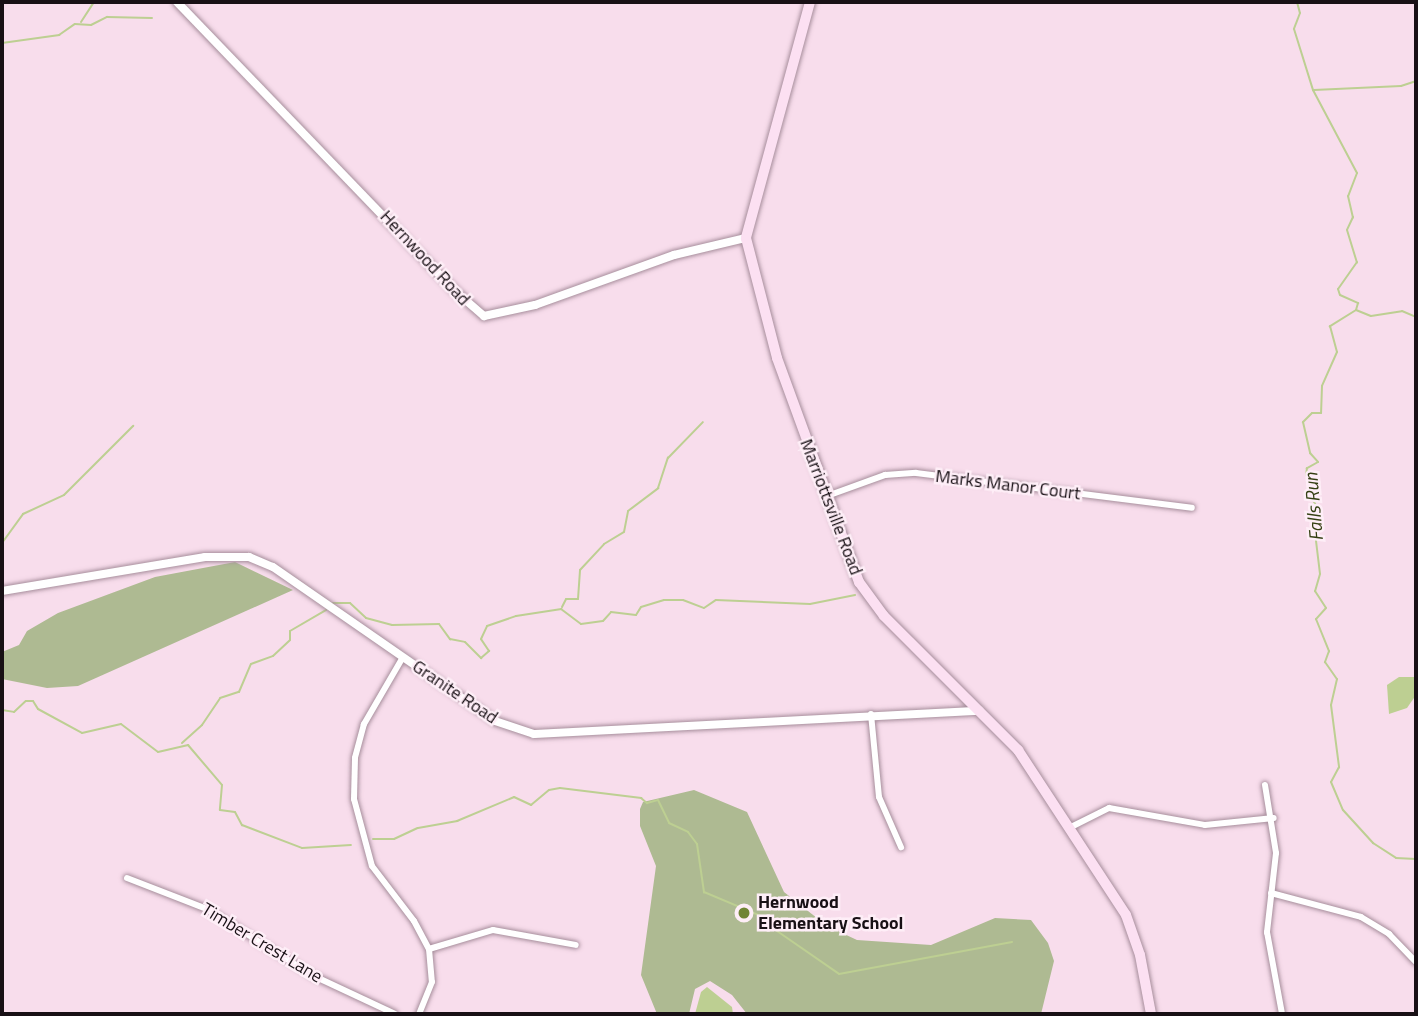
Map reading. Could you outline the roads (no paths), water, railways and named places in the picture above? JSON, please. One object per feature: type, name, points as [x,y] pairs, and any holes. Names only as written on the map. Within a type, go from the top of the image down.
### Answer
[{"type":"main road","name":"Marriottsville Road","points":[[810,2],[746,239],[768,331],[852,568],[867,595],[1012,742],[1129,922],[1151,1014]]},
{"type":"street","name":"Hernwood Road","points":[[177,2],[454,290],[484,316],[535,305],[674,255],[746,239]]},
{"type":"street","name":"Marks Manor Court","points":[[827,496],[885,475],[916,473],[1192,508]]},
{"type":"street","name":"Granite Road","points":[[2,591],[238,554],[273,567],[495,721],[534,734],[638,731],[871,714],[982,711]]},
{"type":"street","points":[[404,657],[364,724],[355,758],[354,799],[373,866],[414,921],[429,949],[432,982],[419,1014]]},
{"type":"street","points":[[871,714],[879,797],[901,847]]},
{"type":"street","points":[[1265,785],[1274,818],[1276,853],[1268,949],[1282,1014]]},
{"type":"street","points":[[1069,828],[1109,808],[1205,825],[1274,818]]},
{"type":"street","name":"Timber Crest Lane","points":[[127,878],[207,909],[314,976],[395,1014]]},
{"type":"street","points":[[1271,893],[1361,917],[1389,934],[1416,962]]},
{"type":"street","points":[[429,949],[493,930],[576,945]]},
{"type":"waterway","points":[[81,22],[94,2]]},
{"type":"waterway","name":"Falls Run","points":[[1297,2],[1300,13],[1294,29],[1313,90],[1357,173],[1348,196],[1353,217],[1347,230],[1357,262],[1338,289],[1340,295],[1358,303],[1356,310],[1330,326],[1337,352],[1322,386],[1321,413],[1312,413],[1303,422],[1310,453],[1318,462],[1307,468],[1306,475],[1313,482],[1309,494],[1316,505],[1313,516],[1320,574],[1315,591],[1326,608],[1316,619],[1329,651],[1325,662],[1337,679],[1331,705],[1339,767],[1331,782],[1343,810],[1373,843],[1396,858],[1416,859]]},
{"type":"waterway","points":[[2,43],[59,35],[75,24],[91,25],[107,17],[152,18]]},
{"type":"waterway","points":[[1314,90],[1401,86],[1416,81]]},
{"type":"waterway","points":[[1356,310],[1371,316],[1402,311],[1416,317]]},
{"type":"waterway","points":[[562,607],[566,599],[578,599],[580,570],[604,544],[624,532],[628,511],[658,488],[668,458],[703,422]]},
{"type":"waterway","points":[[2,543],[23,514],[64,495],[133,426]]},
{"type":"waterway","points":[[333,603],[350,603],[366,618],[392,625],[439,624],[450,639],[465,642],[481,658],[489,651],[481,639],[487,626],[516,616],[561,609],[581,624],[603,621],[611,612],[636,615],[641,607],[664,600],[683,600],[704,608],[716,600],[810,604],[855,595]]},
{"type":"waterway","points":[[182,743],[202,725],[220,698],[239,692],[251,664],[273,656],[290,640],[290,631],[326,610]]},
{"type":"waterway","points":[[2,710],[14,712],[26,701],[33,701],[38,709],[82,733],[121,724],[158,752],[188,745],[222,785],[220,810],[235,812],[242,825],[302,848],[351,845]]},
{"type":"waterway","points":[[373,839],[394,839],[418,828],[457,821],[514,797],[531,805],[549,790],[560,788],[641,798],[647,803],[658,800],[669,823],[688,832],[697,844],[704,892],[766,918],[777,931],[839,974],[1012,942]]},
{"type":"place","name":"Hernwood Elementary School","points":[[744,913]]}]
